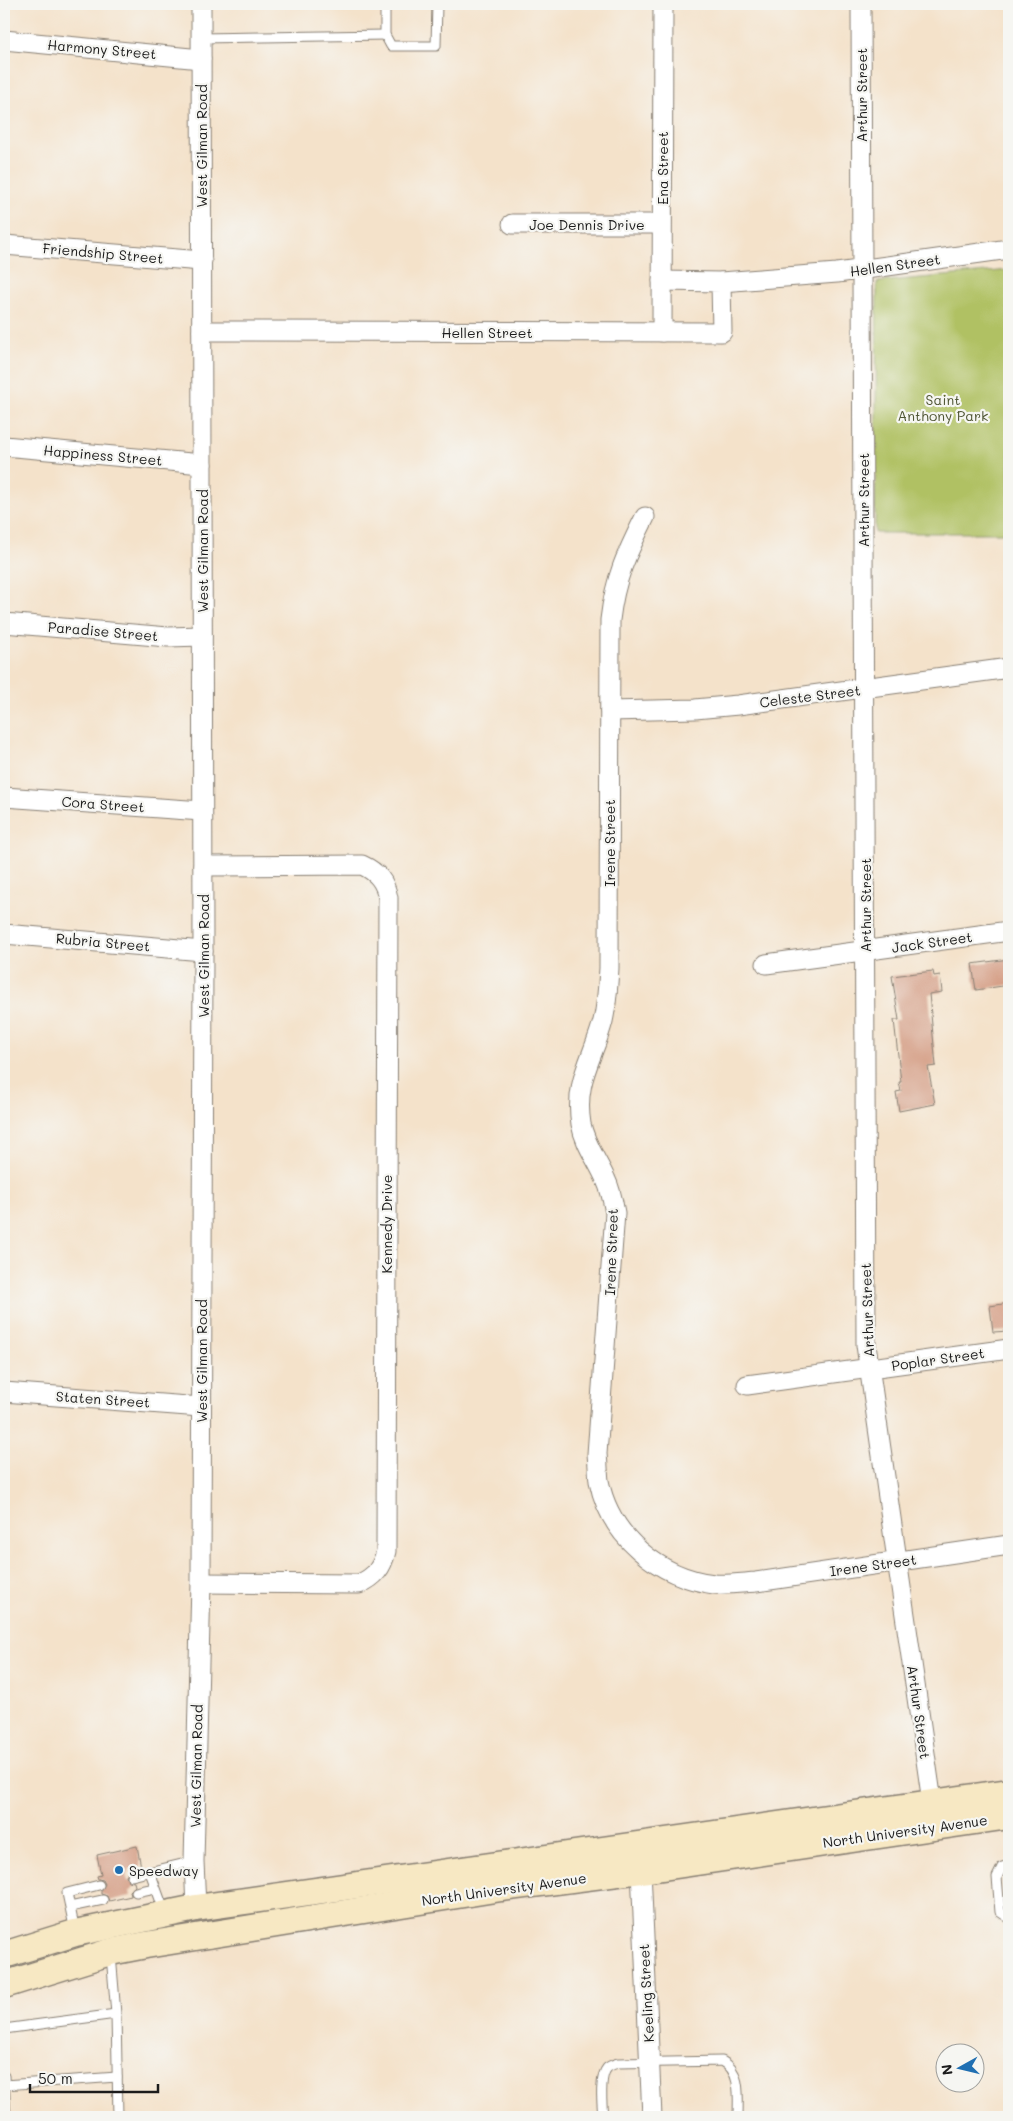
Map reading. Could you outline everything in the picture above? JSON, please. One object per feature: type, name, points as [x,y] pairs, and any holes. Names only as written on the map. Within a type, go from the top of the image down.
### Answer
[{"type":"main road","name":"North University Avenue","points":[[4,1955],[75,1933],[196,1908],[498,1864],[656,1844],[1009,1792]]},
{"type":"main road","name":"North University Avenue","points":[[4,1985],[110,1952],[501,1888],[641,1870],[1009,1816]]},
{"type":"street","name":"West Gilman Road","points":[[196,1908],[194,1861],[201,1583],[203,951],[200,4]]},
{"type":"street","name":"Ena Street","points":[[662,332],[663,4]]},
{"type":"street","name":"Arthur Street","points":[[861,4],[866,1323],[869,1369],[932,1802]]},
{"type":"street","name":"Harmony Street","points":[[4,40],[201,58]]},
{"type":"street","name":"Joe Dennis Drive","points":[[512,224],[662,224]]},
{"type":"street","name":"Friendship Street","points":[[4,245],[202,261]]},
{"type":"street","name":"Hellen Street","points":[[662,282],[721,282],[862,270],[1009,249]]},
{"type":"street","name":"Hellen Street","points":[[202,331],[722,332],[721,282]]},
{"type":"street","name":"Happiness Street","points":[[4,446],[202,464]]},
{"type":"street","name":"Irene Street","points":[[645,517],[620,570],[613,592],[610,620],[607,1002],[603,1023],[584,1072],[580,1089],[581,1124],[586,1140],[607,1181],[615,1213],[597,1454],[599,1480],[603,1494],[613,1518],[636,1548],[667,1570],[691,1580],[714,1584],[756,1582],[1009,1545]]},
{"type":"street","name":"Paradise Street","points":[[4,623],[168,637],[202,636]]},
{"type":"street","name":"Celeste Street","points":[[610,711],[729,706],[1009,668]]},
{"type":"street","name":"Cora Street","points":[[4,796],[202,811]]},
{"type":"street","name":"Kennedy Drive","points":[[201,1583],[359,1584],[377,1573],[383,1563],[386,1551],[388,1065],[388,898],[382,880],[374,871],[362,865],[203,866]]},
{"type":"street","name":"Jack Street","points":[[766,964],[1009,931]]},
{"type":"street","name":"Rubria Street","points":[[4,934],[203,951]]},
{"type":"street","name":"Poplar Street","points":[[747,1385],[1009,1349]]},
{"type":"street","name":"Staten Street","points":[[4,1392],[201,1407]]},
{"type":"street","name":"Keeling Street","points":[[641,1870],[652,2117]]},
{"type":"lane","points":[[385,4],[385,35],[390,46],[436,46],[437,4]]},
{"type":"lane","points":[[201,38],[385,35]]},
{"type":"lane","points":[[132,1876],[194,1861]]},
{"type":"lane","points":[[1009,1865],[1002,1866],[997,1877],[1000,1912],[1009,1918]]},
{"type":"lane","points":[[150,1872],[165,1914]]},
{"type":"lane","points":[[75,1933],[67,1893],[99,1885]]},
{"type":"lane","points":[[136,1892],[155,1888]]},
{"type":"lane","points":[[70,1907],[103,1900]]},
{"type":"lane","points":[[110,1952],[116,2014],[118,2117]]},
{"type":"lane","points":[[4,2029],[116,2014]]},
{"type":"lane","points":[[603,2117],[602,2089],[604,2073],[608,2066],[618,2063],[722,2061],[730,2065],[735,2075],[738,2090],[738,2117]]},
{"type":"lane","points":[[4,2076],[6,2117]]},
{"type":"lane","points":[[4,2086],[118,2077]]},
{"type":"green space","name":"Saint Anthony Park","points":[[1009,270],[1009,533],[875,533],[877,282]]},
{"type":"building","points":[[1009,959],[1009,985],[976,990],[972,964]]},
{"type":"building","points":[[933,971],[934,976],[940,975],[942,992],[929,994],[936,1066],[928,1067],[935,1104],[899,1111],[896,1092],[901,1091],[899,1082],[901,1082],[894,1020],[899,1020],[892,976]]},
{"type":"building","points":[[1009,1303],[1009,1331],[993,1332],[990,1306]]},
{"type":"building","points":[[137,1846],[141,1867],[130,1870],[126,1875],[128,1881],[134,1882],[135,1886],[130,1891],[131,1896],[109,1901],[107,1896],[101,1894],[105,1884],[97,1876],[101,1875],[97,1855]]},
{"type":"place","name":"Speedway","points":[[119,1870]]}]
